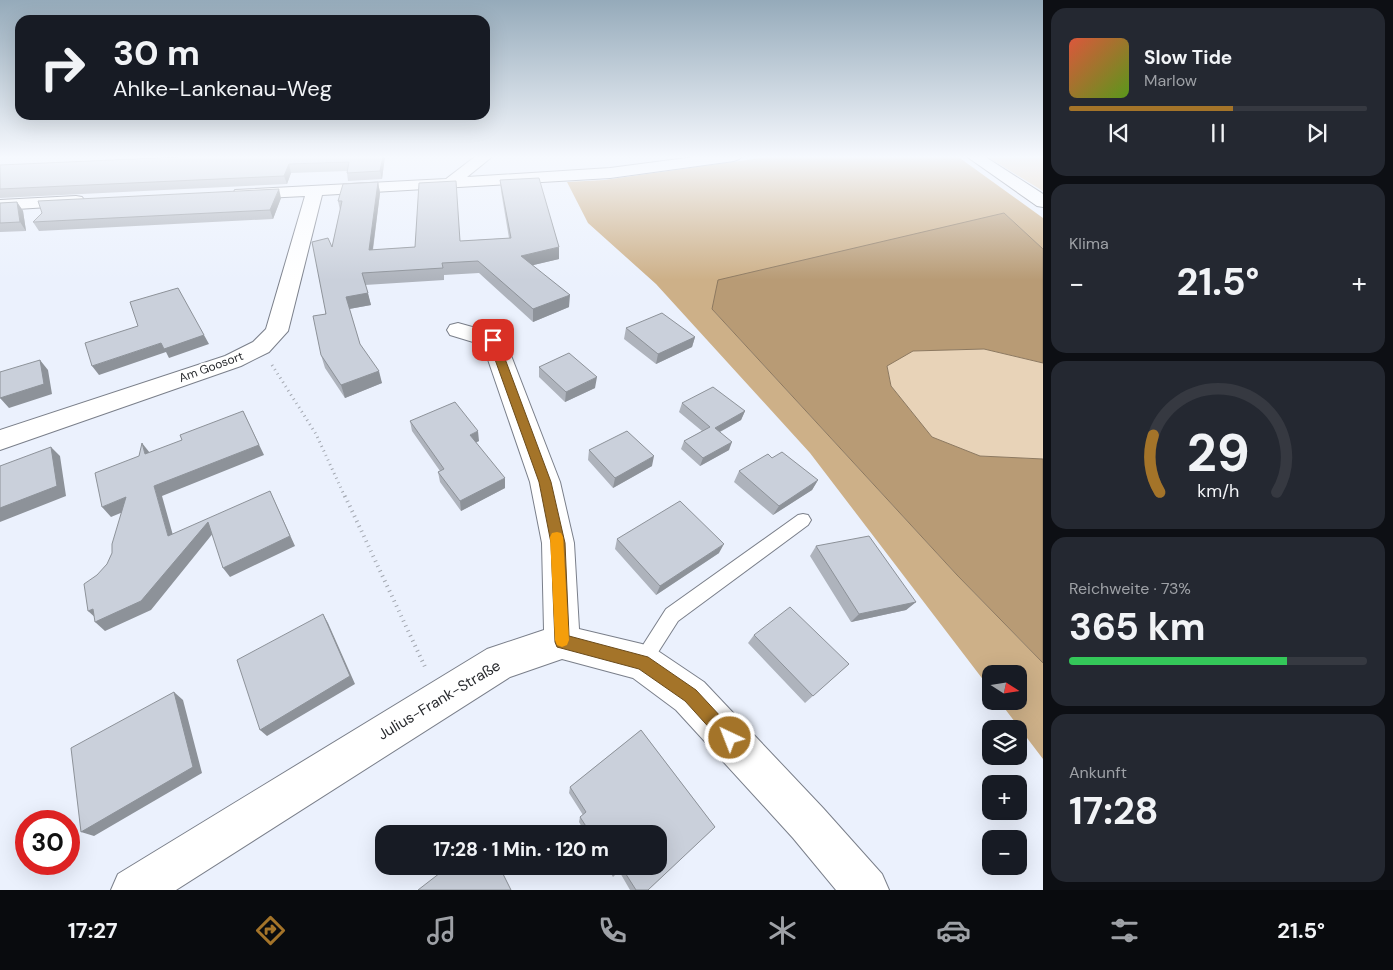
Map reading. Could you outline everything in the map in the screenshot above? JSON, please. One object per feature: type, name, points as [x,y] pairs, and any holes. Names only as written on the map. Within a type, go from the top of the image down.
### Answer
[{"type":"street","name":"Am Goosort","points":[[0,440],[232,361],[262,347],[277,331],[313,198]]},
{"type":"street","points":[[0,205],[96,200]]},
{"type":"street","points":[[458,330],[493,340],[545,482],[558,543],[562,642],[642,662],[690,696],[808,823],[866,890]]},
{"type":"street","name":"Julius-Frank-Straße","points":[[134,890],[500,662],[562,642]]},
{"type":"lane","points":[[642,662],[672,616],[803,520]]},
{"type":"path","points":[[262,347],[316,434],[440,698]]},
{"type":"shaded area","points":[[575,198],[1015,198],[1043,218],[1043,249],[1004,213],[712,309],[957,575],[1043,663],[1043,759],[1027,738],[1027,720],[1013,720],[1006,710],[1028,710],[1028,665],[982,665],[982,678],[810,453],[656,284],[588,223]]},
{"type":"shaded area","points":[[1004,213],[1043,249],[1043,363],[984,349],[913,351],[887,366],[891,386],[932,437],[980,456],[1043,459],[1043,663],[957,575],[712,309],[718,280]]},
{"type":"shaded area","points":[[984,349],[1043,363],[1043,459],[980,456],[932,437],[891,386],[887,365],[912,351]]},
{"type":"building","points":[[108,198],[275,198],[270,210],[33,222],[42,213],[38,201]]},
{"type":"building","points":[[339,198],[376,198],[369,250],[415,247],[418,198],[457,198],[460,241],[511,238],[503,198],[545,198],[559,247],[521,256],[570,295],[533,309],[478,261],[442,263],[443,268],[362,273],[368,293],[346,297],[360,344],[379,371],[341,385],[321,355],[313,316],[326,314],[312,242],[328,238],[332,247],[342,201],[338,201]]},
{"type":"building","points":[[17,202],[20,222],[0,223],[0,203]]},
{"type":"building","points":[[178,288],[204,335],[164,349],[161,343],[92,366],[85,343],[138,326],[130,302]]},
{"type":"building","points":[[662,313],[695,337],[658,354],[626,328]]},
{"type":"building","points":[[569,353],[597,377],[566,392],[539,367]]},
{"type":"building","points":[[40,360],[44,384],[0,398],[0,372]]},
{"type":"building","points":[[713,387],[745,411],[715,428],[732,442],[703,458],[684,441],[710,427],[682,403]]},
{"type":"building","points":[[455,402],[478,431],[470,435],[505,478],[460,501],[438,472],[444,469],[410,421]]},
{"type":"building","points":[[243,411],[259,445],[154,486],[168,536],[270,491],[290,536],[223,568],[208,522],[141,601],[95,622],[93,609],[88,611],[84,584],[97,575],[107,564],[112,553],[112,544],[126,497],[102,507],[95,473],[139,456],[142,443],[145,454],[182,440],[180,435]]},
{"type":"building","points":[[627,431],[654,456],[615,478],[589,450]]},
{"type":"building","points":[[51,447],[57,486],[0,508],[0,466]]},
{"type":"building","points":[[782,452],[818,480],[779,506],[739,471],[768,454],[772,458]]},
{"type":"building","points":[[680,501],[724,544],[660,586],[617,539]]},
{"type":"building","points":[[869,536],[916,602],[859,614],[816,546]]},
{"type":"building","points":[[790,607],[849,664],[813,696],[754,635]]},
{"type":"building","points":[[323,614],[350,676],[260,730],[237,660]]},
{"type":"building","points":[[174,692],[193,767],[81,832],[80,810],[78,810],[71,748]]},
{"type":"building","points":[[641,730],[715,827],[667,872],[667,825],[585,825],[580,817],[586,812],[570,787]]},
{"type":"building","points":[[437,875],[504,875],[511,890],[418,890]]},
{"type":"building","points":[[626,875],[664,875],[648,890],[636,890]]},
{"type":"slow traffic","points":[[557,537],[562,640]]},
{"type":"route","points":[[493,340],[545,482],[558,543],[562,642],[642,662],[690,696],[730,738]]}]
